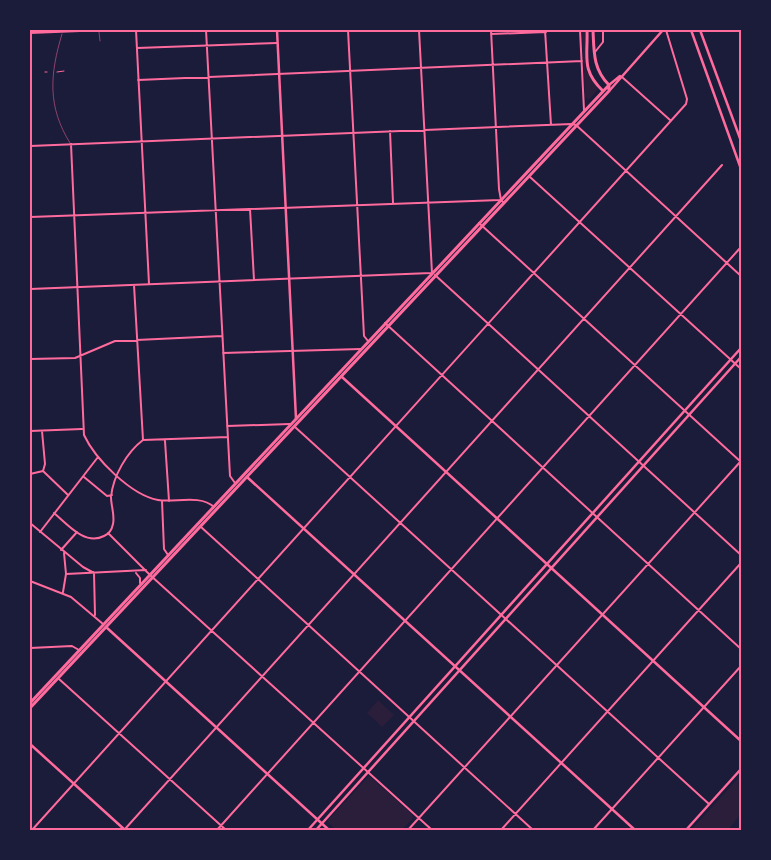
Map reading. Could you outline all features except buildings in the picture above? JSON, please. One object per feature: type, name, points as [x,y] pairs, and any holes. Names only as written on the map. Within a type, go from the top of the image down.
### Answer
[{"type":"main road","points":[[277,30],[296,419]]},
{"type":"main road","points":[[587,30],[587,67],[594,81],[603,91],[609,91]]},
{"type":"main road","points":[[593,30],[597,71],[608,85],[609,91]]},
{"type":"main road","points":[[30,703],[76,659],[138,587],[151,576],[168,555],[210,516],[340,375],[361,349],[370,343],[574,125],[609,91],[621,75],[664,30]]},
{"type":"main road","points":[[690,30],[741,168]]},
{"type":"main road","points":[[700,30],[741,141]]},
{"type":"main road","points":[[574,125],[608,85],[621,75]]},
{"type":"main road","points":[[293,425],[296,419],[367,349],[370,343]]},
{"type":"main road","points":[[308,830],[741,348]]},
{"type":"main road","points":[[316,830],[741,357]]},
{"type":"main road","points":[[340,375],[741,742]]},
{"type":"main road","points":[[30,708],[79,650],[105,626],[199,525],[235,483],[245,476]]},
{"type":"main road","points":[[245,476],[635,830]]},
{"type":"main road","points":[[210,516],[214,507]]},
{"type":"main road","points":[[105,626],[329,830]]},
{"type":"main road","points":[[76,659],[79,650]]},
{"type":"main road","points":[[30,703],[39,699]]},
{"type":"main road","points":[[30,744],[124,830]]},
{"type":"main road","points":[[686,830],[741,769]]},
{"type":"main road","points":[[345,788],[350,792]]},
{"type":"main road","points":[[335,799],[340,803]]},
{"type":"street","points":[[30,33],[105,30]]},
{"type":"street","points":[[136,30],[149,284]]},
{"type":"street","points":[[206,30],[230,476],[235,483]]},
{"type":"street","points":[[348,30],[364,336],[370,343]]},
{"type":"street","points":[[419,30],[428,202],[434,275]]},
{"type":"street","points":[[30,217],[357,204],[502,201],[491,30]]},
{"type":"street","points":[[580,30],[584,111]]},
{"type":"street","points":[[594,54],[603,42],[603,30]]},
{"type":"street","points":[[32,830],[687,101],[664,30]]},
{"type":"street","points":[[491,34],[545,31],[551,125]]},
{"type":"street","points":[[137,48],[277,43]]},
{"type":"street","points":[[138,80],[582,62]]},
{"type":"street","points":[[57,72],[64,71]]},
{"type":"street","points":[[621,75],[670,120]]},
{"type":"street","points":[[30,146],[574,125],[741,276]]},
{"type":"street","points":[[390,132],[393,203]]},
{"type":"street","points":[[71,144],[82,429],[86,440],[98,457],[118,476],[141,493],[162,501],[206,501],[214,507]]},
{"type":"street","points":[[124,830],[722,165]]},
{"type":"street","points":[[528,174],[741,369]]},
{"type":"street","points":[[250,209],[254,280]]},
{"type":"street","points":[[408,830],[741,461],[480,225]]},
{"type":"street","points":[[217,830],[741,247]]},
{"type":"street","points":[[30,289],[361,276],[434,275],[741,556]]},
{"type":"street","points":[[54,513],[77,532],[92,539],[101,538],[108,533],[113,523],[112,495],[118,476],[128,456],[143,440],[134,285]]},
{"type":"street","points":[[387,325],[741,649]]},
{"type":"street","points":[[30,359],[75,358],[115,341],[222,336]]},
{"type":"street","points":[[223,353],[367,349]]},
{"type":"street","points":[[227,426],[293,425],[296,430],[709,804]]},
{"type":"street","points":[[30,431],[82,429]]},
{"type":"street","points":[[42,430],[45,464],[43,470]]},
{"type":"street","points":[[143,440],[228,437]]},
{"type":"street","points":[[165,440],[168,501]]},
{"type":"street","points":[[40,532],[98,457]]},
{"type":"street","points":[[30,474],[43,470]]},
{"type":"street","points":[[43,470],[68,495]]},
{"type":"street","points":[[83,476],[107,496],[112,495]]},
{"type":"street","points":[[162,501],[164,549],[168,555]]},
{"type":"street","points":[[30,523],[64,553],[94,573]]},
{"type":"street","points":[[199,525],[533,830]]},
{"type":"street","points":[[61,550],[77,532]]},
{"type":"street","points":[[108,533],[151,576],[432,830]]},
{"type":"street","points":[[63,593],[66,574],[64,553]]},
{"type":"street","points":[[501,830],[741,563]]},
{"type":"street","points":[[66,574],[146,570]]},
{"type":"street","points":[[133,572],[141,579],[138,587]]},
{"type":"street","points":[[94,573],[95,617]]},
{"type":"street","points":[[30,581],[74,599],[105,626]]},
{"type":"street","points":[[30,648],[73,646],[79,650]]},
{"type":"street","points":[[593,830],[741,666]]},
{"type":"street","points":[[57,677],[226,830]]},
{"type":"lane","points":[[99,30],[100,41]]},
{"type":"lane","points":[[64,31],[53,61],[53,104],[71,144]]},
{"type":"shaded area","points":[[582,30],[585,30],[585,68],[598,89],[589,100],[585,97]]},
{"type":"shaded area","points":[[378,700],[394,715],[382,727],[367,713]]},
{"type":"shaded area","points":[[741,775],[741,814],[728,830],[691,830]]},
{"type":"shaded area","points":[[369,776],[412,814],[413,818],[402,830],[336,830],[328,820]]}]
